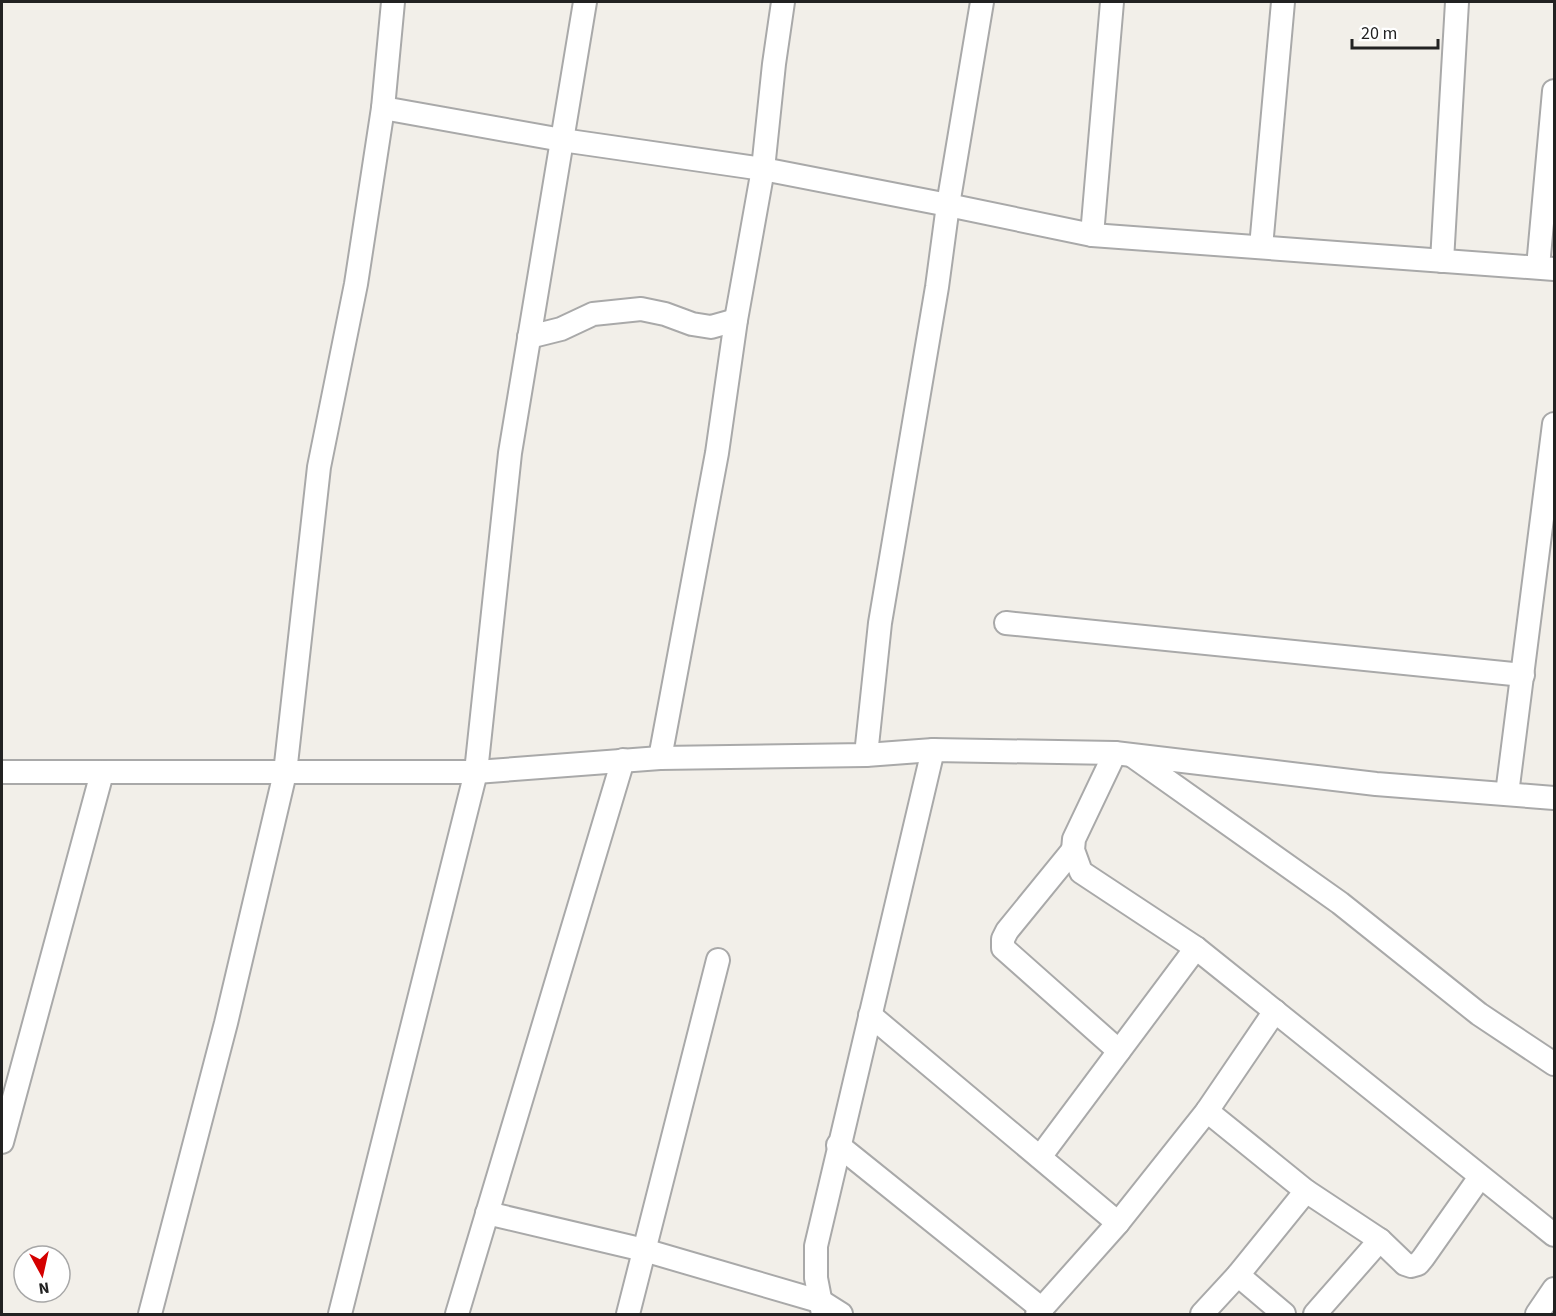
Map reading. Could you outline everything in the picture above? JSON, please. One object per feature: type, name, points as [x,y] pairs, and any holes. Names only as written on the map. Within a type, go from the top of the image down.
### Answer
[{"type":"street","points":[[150,1314],[226,1023],[285,773],[319,467],[356,284],[383,108],[393,2]]},
{"type":"street","points":[[340,1314],[476,772],[510,453],[585,2]]},
{"type":"street","points":[[660,758],[717,453],[736,320],[763,169],[783,2]]},
{"type":"street","points":[[866,755],[880,623],[982,2]]},
{"type":"street","points":[[1092,235],[1112,2]]},
{"type":"street","points":[[1261,247],[1283,2]]},
{"type":"street","points":[[1442,261],[1457,2]]},
{"type":"street","points":[[383,108],[562,140],[763,169],[1092,235],[1546,268],[1554,91]]},
{"type":"street","points":[[529,337],[561,329],[594,314],[641,309],[665,314],[692,324],[711,327],[736,320]]},
{"type":"street","points":[[1507,794],[1523,675],[1545,582],[1554,424]]},
{"type":"street","points":[[1006,623],[1523,675]]},
{"type":"street","points":[[822,1308],[816,1278],[816,1246],[933,750]]},
{"type":"street","points":[[2,772],[476,772],[660,758],[866,755],[933,750],[1124,755],[1376,784],[1554,798]]},
{"type":"street","points":[[1124,755],[1074,839],[1073,850],[1081,872],[1196,948],[1554,1236]]},
{"type":"street","points":[[1124,755],[1340,903],[1479,1014],[1554,1064]]},
{"type":"street","points":[[457,1314],[543,1035],[623,760]]},
{"type":"street","points":[[2,1142],[102,772]]},
{"type":"street","points":[[1073,850],[1006,931],[1003,948],[1119,1051]]},
{"type":"street","points":[[1040,1157],[1196,948]]},
{"type":"street","points":[[628,1314],[718,960]]},
{"type":"street","points":[[838,1146],[1039,1312],[1118,1223],[1207,1111],[1275,1011]]},
{"type":"street","points":[[870,1015],[1118,1223]]},
{"type":"street","points":[[1207,1111],[1306,1191],[1380,1240],[1405,1264],[1411,1266],[1418,1264],[1480,1177]]},
{"type":"street","points":[[1202,1314],[1238,1275],[1306,1191]]},
{"type":"street","points":[[487,1213],[644,1250],[841,1314]]},
{"type":"street","points":[[1315,1314],[1380,1240]]},
{"type":"street","points":[[1238,1275],[1284,1314]]},
{"type":"street","points":[[1537,1314],[1554,1289]]}]
